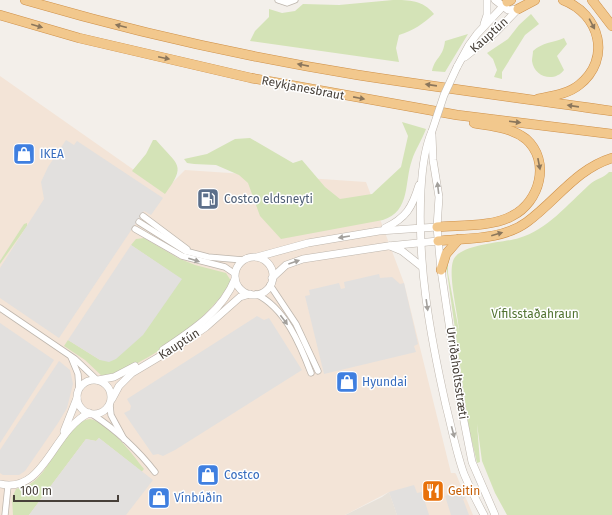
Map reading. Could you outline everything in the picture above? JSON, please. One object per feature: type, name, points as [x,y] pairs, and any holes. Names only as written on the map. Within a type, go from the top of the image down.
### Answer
[{"type":"highway","name":"Reykjanesbraut","points":[[25,0],[148,32],[301,65],[358,75],[612,111]]},
{"type":"highway","points":[[509,7],[535,0]]},
{"type":"highway","points":[[533,100],[555,95],[577,87],[590,73],[596,62],[598,47],[595,30],[589,18],[579,8],[563,0]]},
{"type":"highway","points":[[592,0],[612,26]]},
{"type":"highway","name":"Reykjanesbraut","points":[[0,15],[79,38],[251,78],[457,115],[612,134]]},
{"type":"highway","points":[[381,102],[405,111],[509,130],[525,139],[538,157],[540,165],[540,182],[528,203],[516,214],[494,222],[437,227]]},
{"type":"highway","points":[[438,241],[492,236],[527,223],[579,176],[597,164],[612,158]]},
{"type":"highway","points":[[441,270],[446,254],[459,239]]},
{"type":"street","points":[[278,0],[287,3],[295,0]]},
{"type":"street","points":[[481,30],[487,15],[487,0]]},
{"type":"street","points":[[495,0],[509,7]]},
{"type":"street","name":"Kauptún","points":[[420,242],[422,171],[428,140],[444,95],[469,45],[481,30],[509,7]]},
{"type":"street","name":"Kauptún","points":[[459,65],[495,33],[509,7]]},
{"type":"street","name":"Kauptún","points":[[432,131],[433,160],[439,197],[437,227]]},
{"type":"street","points":[[379,231],[400,221],[405,215],[414,198],[422,171]]},
{"type":"street","points":[[143,216],[194,253]]},
{"type":"street","points":[[139,222],[180,249],[208,257],[243,260],[308,243],[379,231],[437,227]]},
{"type":"street","name":"Urriðaholtsstræti","points":[[437,227],[441,270],[468,447],[478,478],[495,515]]},
{"type":"street","points":[[134,229],[182,256],[225,267],[235,276],[240,289],[270,303],[285,320],[300,346],[311,373]]},
{"type":"street","name":"Kauptún","points":[[111,402],[119,386],[132,373],[206,327],[240,297],[261,293],[286,265],[322,255],[438,241]]},
{"type":"street","name":"Urriðaholtsstræti","points":[[420,242],[421,266],[435,354],[451,427],[464,474],[484,515]]},
{"type":"street","points":[[388,246],[402,251],[421,266]]},
{"type":"street","points":[[257,257],[267,262],[272,272],[271,282],[296,324],[318,371]]},
{"type":"street","name":"Kauptún","points":[[79,389],[88,380],[114,377],[130,370],[159,353],[185,334],[219,306],[227,296],[235,276],[236,268],[243,260]]},
{"type":"street","points":[[0,308],[80,363],[97,380],[107,385],[110,389],[111,415],[124,439]]},
{"type":"street","points":[[0,484],[8,486],[17,485],[30,479],[39,470],[62,435],[77,398],[79,389],[78,374],[70,357]]},
{"type":"street","points":[[77,398],[83,410],[124,439],[144,457],[155,472]]},
{"type":"street","points":[[62,435],[77,420],[90,414],[102,412],[111,402]]},
{"type":"street","points":[[5,515],[8,486]]},
{"type":"shaded area","points":[[0,76],[164,191],[185,170],[366,182],[404,283],[451,473],[456,474],[473,515],[397,515],[389,492],[345,515],[0,515]]},
{"type":"shaded area","points":[[66,140],[74,145],[77,141],[163,198],[151,215],[144,211],[59,338],[0,298],[0,268],[44,199],[41,182],[48,167]]},
{"type":"shaded area","points":[[131,245],[182,279],[143,335],[116,359],[109,362],[100,360],[68,340]]},
{"type":"shaded area","points":[[379,274],[380,278],[392,277],[400,284],[404,283],[418,344],[414,346],[416,352],[324,374],[305,296],[310,295],[309,290],[339,283],[341,289],[345,288],[344,282]]},
{"type":"shaded area","points":[[257,316],[264,320],[269,318],[302,370],[175,450],[163,456],[158,454],[153,455],[124,413],[130,410],[131,406],[127,399]]},
{"type":"shaded area","points":[[0,323],[54,360],[0,443]]},
{"type":"shaded area","points":[[59,361],[70,370],[73,384],[67,408],[25,471],[19,475],[3,475],[0,473],[0,450]]},
{"type":"shaded area","points":[[99,438],[153,480],[126,515],[29,515],[86,439],[96,441]]},
{"type":"shaded area","points":[[414,485],[417,493],[422,492],[429,515],[397,515],[389,492]]},
{"type":"shaded area","points":[[462,490],[465,498],[463,499],[469,515],[451,515],[445,496]]},
{"type":"shaded area","points":[[389,492],[397,515],[345,515],[382,497]]},
{"type":"green space","points":[[393,0],[420,3],[430,9],[434,14],[418,26],[399,35],[396,48],[399,62],[250,41],[255,31],[269,17],[269,9],[282,13],[295,11],[303,4],[339,5]]},
{"type":"green space","points":[[531,14],[539,24],[525,35],[502,72],[502,79],[494,77],[497,70],[493,59],[487,53],[508,39],[519,25]]},
{"type":"green space","points":[[468,34],[445,72],[432,71],[433,66],[443,51],[445,41]]},
{"type":"green space","points":[[564,38],[567,44],[557,56],[564,70],[560,74],[550,77],[536,71],[532,61],[533,51],[544,44]]},
{"type":"green space","points":[[402,122],[426,129],[412,160],[402,203],[392,216],[383,220],[281,239],[260,216],[248,183],[239,175],[216,165],[187,163],[184,159],[207,154],[235,139],[250,138],[293,163],[302,160],[325,187],[340,199],[372,194],[401,167],[408,136]]},
{"type":"green space","points":[[153,140],[156,140],[177,166],[178,171],[176,177],[165,194],[132,171],[146,154]]},
{"type":"green space","name":"Vífilsstaðahraun","points":[[609,172],[612,172],[612,515],[507,515],[495,493],[482,461],[477,424],[480,462],[477,463],[469,429],[446,265],[448,257],[451,254],[448,264],[448,273],[459,331],[452,285],[453,261],[457,255],[463,251],[482,245],[519,238],[539,229],[557,216],[591,183],[605,176]]},
{"type":"green space","points":[[27,223],[27,226],[0,264],[0,261],[24,224]]},
{"type":"green space","points":[[144,238],[178,258],[195,265],[226,273],[231,281],[208,311],[175,340],[137,363],[119,372],[103,377],[85,360],[64,346],[68,340],[100,360],[181,279],[131,245],[136,239]]},
{"type":"green space","points":[[90,419],[97,421],[112,432],[127,447],[144,469],[139,475],[137,468],[99,438],[96,441],[86,439],[29,515],[13,515],[12,498],[16,489],[33,482],[47,467],[66,436],[73,428],[81,422]]},
{"type":"place","name":"IKEA","points":[[24,154]]},
{"type":"place","name":"Costco eldsneyti","points":[[208,199]]},
{"type":"place","name":"Hyundai","points":[[347,382]]},
{"type":"place","name":"Costco","points":[[208,475]]},
{"type":"place","name":"Geitin","points":[[433,491]]},
{"type":"place","name":"Vínbúðin","points":[[159,498]]}]
